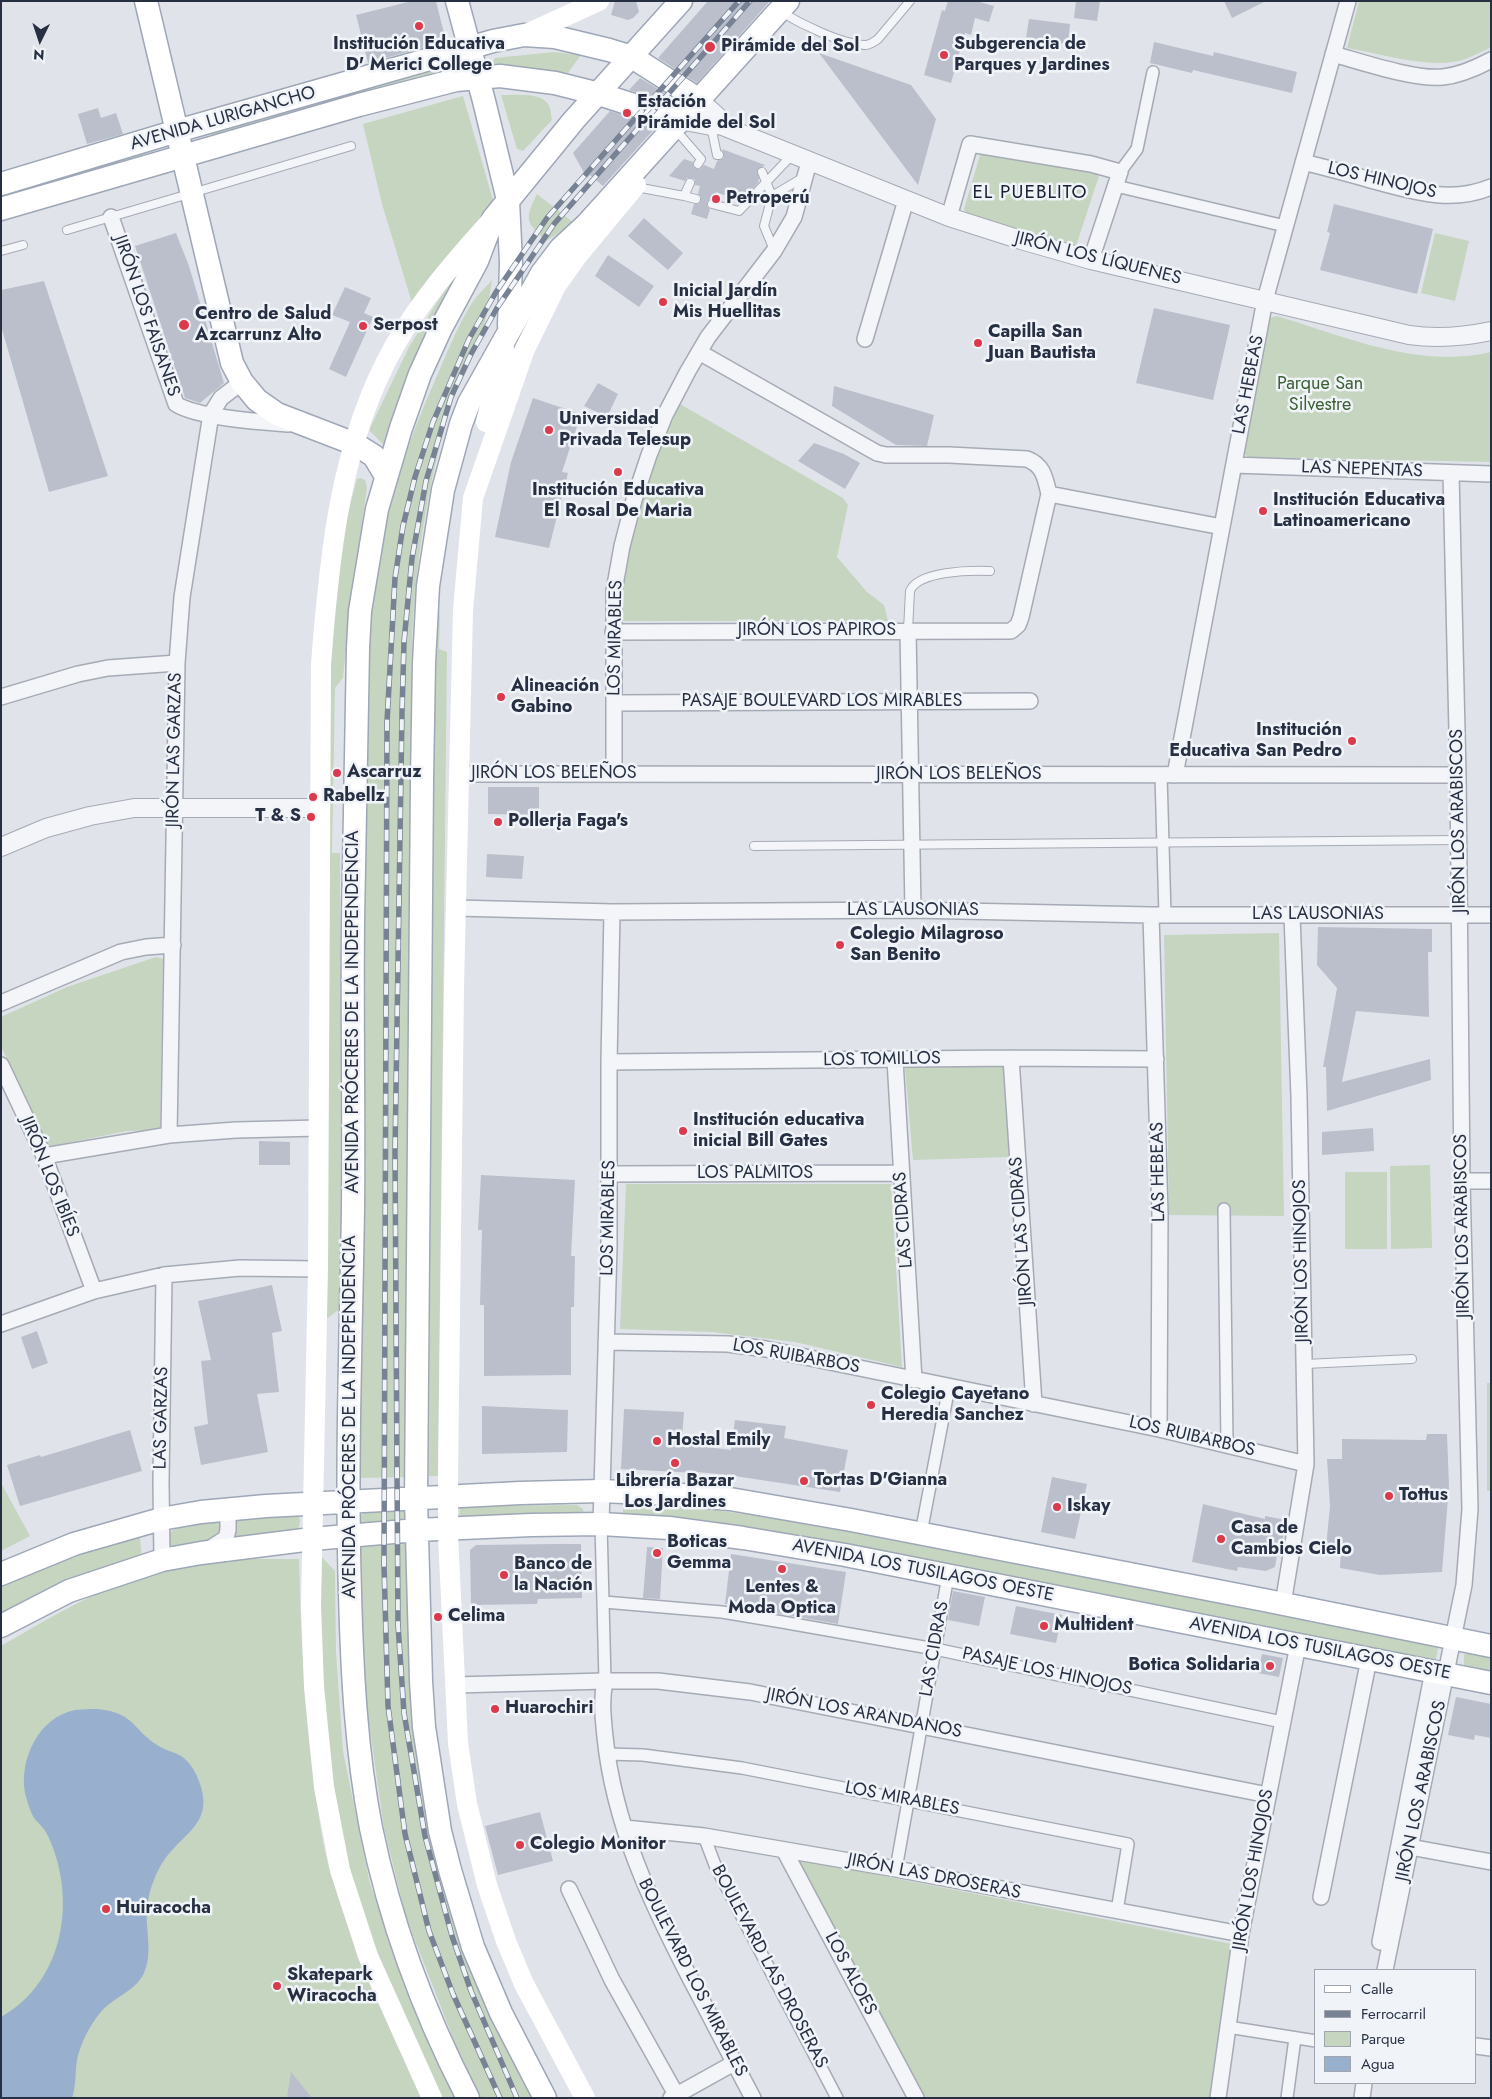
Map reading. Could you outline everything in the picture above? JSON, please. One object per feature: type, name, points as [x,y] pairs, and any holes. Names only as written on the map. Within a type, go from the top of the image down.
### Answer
[{"type":"main road","points":[[146,1],[184,156],[226,345],[232,363],[242,382],[257,400],[277,414],[355,444],[374,456],[386,476]]},
{"type":"main road","points":[[457,1],[471,48],[508,200],[511,263],[508,332],[480,445],[473,498],[463,610],[456,908],[448,1498],[458,1744],[467,1804],[487,1885],[506,1942],[524,1984],[585,2098]]},
{"type":"main road","points":[[524,35],[599,1]]},
{"type":"main road","name":"AVENIDA PRÓCERES DE LA INDEPENDENCIA","points":[[432,2098],[368,1956],[353,1914],[337,1854],[324,1787],[314,1687],[312,1504],[320,1128],[321,665],[324,623],[336,530],[348,467],[368,403],[394,346],[431,291],[458,257],[493,219],[574,120],[681,1]]},
{"type":"main road","points":[[545,2098],[501,2013],[473,1947],[440,1831],[424,1727],[416,1499],[422,779],[424,663],[428,586],[443,490],[460,424],[469,403],[542,273],[561,248],[586,225],[784,6]]},
{"type":"main road","name":"AVENIDA LURIGANCHO","points":[[1,184],[177,131],[471,48],[524,35],[572,40],[632,57],[698,99]]},
{"type":"main road","name":"AVENIDA LURIGANCHO","points":[[1,209],[368,103],[456,80],[478,77],[500,76],[533,79],[598,94],[677,124]]},
{"type":"main road","points":[[473,498],[525,348],[552,294],[578,255],[662,156],[677,124]]},
{"type":"main road","name":"AVENIDA PRÓCERES DE LA INDEPENDENCIA","points":[[468,2098],[438,2035],[417,1983],[383,1878],[371,1825],[358,1742],[352,1666],[348,1536],[353,1203],[353,919],[360,611],[377,509],[420,374],[441,328],[473,269],[493,219]]},
{"type":"main road","name":"AVENIDA LOS TUSILAGOS OESTE","points":[[1,1574],[74,1544],[161,1519],[228,1510],[312,1504],[448,1498],[511,1493],[601,1491],[730,1499],[921,1533],[1491,1646]]},
{"type":"main road","name":"AVENIDA LOS TUSILAGOS OESTE","points":[[1,1626],[69,1591],[162,1560],[200,1553],[312,1539],[417,1530],[531,1524],[601,1524],[669,1528],[845,1555],[1491,1683]]},
{"type":"street","name":"LAS HEBEAS","points":[[1168,775],[1222,527],[1264,300],[1348,1]]},
{"type":"street","points":[[1333,54],[1418,76],[1442,77],[1461,74],[1491,60]]},
{"type":"street","points":[[1091,260],[1118,179],[1137,148],[1153,72]]},
{"type":"street","points":[[698,99],[718,117],[715,126]]},
{"type":"street","name":"JIRÓN LOS LÍQUENES","points":[[677,124],[715,126],[792,155],[807,169],[906,200],[950,217],[1091,260],[1424,338],[1464,336],[1491,331]]},
{"type":"street","points":[[950,217],[970,144],[1091,164],[1118,179],[1285,226]]},
{"type":"street","name":"LOS HINOJOS","points":[[1303,162],[1427,195],[1457,196],[1476,194],[1491,187]]},
{"type":"street","name":"LOS MIRABLES","points":[[614,773],[614,591],[622,546],[648,454],[665,415],[708,336],[774,251],[794,217],[807,169]]},
{"type":"street","points":[[865,339],[906,200]]},
{"type":"street","name":"JIRÓN LOS FAISANES","points":[[111,217],[174,401],[179,406],[187,409],[211,414],[256,421],[306,425]]},
{"type":"street","points":[[699,352],[877,453],[886,455],[1027,458],[1037,463],[1044,473],[1049,494],[1222,527]]},
{"type":"street","name":"JIRÓN LAS GARZAS","points":[[169,1135],[174,945],[177,663],[182,597],[211,414],[221,398],[242,382]]},
{"type":"street","name":"LAS NEPENTAS","points":[[1234,465],[1491,474]]},
{"type":"street","name":"JIRÓN LOS ARABISCOS","points":[[1385,1969],[1410,1847],[1440,1673],[1454,1639],[1464,1585],[1470,1509],[1462,1181],[1458,775],[1451,473]]},
{"type":"street","name":"JIRÓN LOS PAPIROS","points":[[614,632],[1011,630],[1018,625],[1049,494]]},
{"type":"street","points":[[908,630],[913,910]]},
{"type":"street","points":[[1,697],[78,674],[108,668],[177,663]]},
{"type":"street","name":"PASAJE BOULEVARD LOS MIRABLES","points":[[615,703],[1030,701]]},
{"type":"street","name":"JIRÓN LOS BELEÑOS","points":[[460,774],[1458,775]]},
{"type":"street","points":[[1158,915],[1168,775]]},
{"type":"street","points":[[1,846],[46,828],[90,816],[134,808],[320,808]]},
{"type":"street","name":"LAS LAUSONIAS","points":[[456,908],[612,912],[913,910],[1158,915],[1491,915]]},
{"type":"street","name":"LOS MIRABLES","points":[[601,1524],[610,1174],[609,1062],[612,912]]},
{"type":"street","name":"LAS HEBEAS","points":[[1158,915],[1156,1059],[1160,1213],[1159,1429]]},
{"type":"street","name":"JIRÓN LOS HINOJOS","points":[[1283,1604],[1306,1464],[1305,1364],[1292,916]]},
{"type":"street","points":[[1,1003],[121,952],[146,946],[174,945]]},
{"type":"street","name":"LOS TOMILLOS","points":[[609,1062],[1011,1058],[1156,1059]]},
{"type":"street","name":"JIRÓN LAS CIDRAS","points":[[1011,1058],[1034,1404]]},
{"type":"street","name":"LAS CIDRAS","points":[[895,1060],[900,1173],[914,1380]]},
{"type":"street","name":"JIRÓN LOS IBÍES","points":[[1,1065],[44,1156],[94,1291]]},
{"type":"street","points":[[44,1156],[169,1135],[236,1130],[320,1128]]},
{"type":"street","name":"LOS PALMITOS","points":[[610,1174],[900,1173]]},
{"type":"street","points":[[1462,1181],[1491,1181]]},
{"type":"street","points":[[1224,1209],[1227,1444]]},
{"type":"street","points":[[1,1324],[94,1291],[164,1275],[240,1268],[318,1269]]},
{"type":"street","name":"LAS GARZAS","points":[[162,1560],[164,1275]]},
{"type":"street","name":"LOS RUIBARBOS","points":[[606,1342],[728,1344],[782,1353],[1159,1429],[1306,1464]]},
{"type":"street","points":[[921,1533],[949,1387]]},
{"type":"street","points":[[200,1553],[226,1538],[228,1510]]},
{"type":"street","points":[[601,1524],[606,1681]]},
{"type":"street","name":"LAS CIDRAS","points":[[896,1869],[948,1576]]},
{"type":"street","name":"PASAJE LOS HINOJOS","points":[[604,1602],[722,1612],[935,1649],[1282,1722]]},
{"type":"street","name":"JIRÓN LOS HINOJOS","points":[[1218,2098],[1241,1934],[1298,1645]]},
{"type":"street","points":[[1321,1897],[1369,1659]]},
{"type":"street","points":[[1375,1969],[1440,1673]]},
{"type":"street","name":"BOULEVARD LOS MIRABLES","points":[[606,1681],[602,1699],[607,1754],[613,1786],[638,1870],[657,1915],[753,2098]]},
{"type":"street","name":"JIRÓN LOS ARANDANOS","points":[[455,1685],[658,1681],[750,1692],[1268,1795]]},
{"type":"street","name":"LOS MIRABLES","points":[[607,1754],[643,1755],[742,1768],[1128,1844],[1117,1911]]},
{"type":"street","name":"JIRÓN LAS DROSERAS","points":[[625,1828],[704,1836],[896,1869],[1241,1934]]},
{"type":"street","name":"BOULEVARD LAS DROSERAS","points":[[704,1836],[715,1865],[837,2098]]},
{"type":"street","points":[[1410,1847],[1491,1862]]},
{"type":"street","name":"LOS ALOES","points":[[784,1850],[916,2098]]},
{"type":"street","points":[[569,1888],[612,1980],[675,2097],[734,2063]]},
{"type":"street","points":[[1228,2027],[1314,2041]]},
{"type":"street","points":[[1287,2098],[1295,2038]]},
{"type":"street","points":[[1477,2046],[1491,2048]]},
{"type":"street","points":[[1362,2098],[1364,2084]]},
{"type":"lane","points":[[784,6],[810,28],[836,38],[865,45],[873,43],[878,39],[910,1]]},
{"type":"lane","points":[[677,124],[700,161],[718,155],[715,126]]},
{"type":"lane","points":[[67,230],[351,146]]},
{"type":"lane","points":[[712,204],[739,211],[792,155]]},
{"type":"lane","points":[[772,196],[807,169]]},
{"type":"lane","points":[[762,172],[772,196],[764,226],[774,251]]},
{"type":"lane","points":[[684,196],[690,183]]},
{"type":"lane","points":[[634,187],[696,199]]},
{"type":"lane","points":[[1,251],[23,245]]},
{"type":"lane","points":[[908,630],[910,591],[912,586],[923,579],[964,570],[990,570]]},
{"type":"lane","points":[[754,846],[1459,840]]},
{"type":"lane","points":[[1305,1364],[1412,1359]]},
{"type":"green space","points":[[1359,1],[1491,1],[1491,47],[1463,60],[1446,63],[1418,62],[1347,48]]},
{"type":"green space","points":[[554,52],[581,55],[568,73],[528,69],[493,70],[491,65],[495,58]]},
{"type":"green space","points":[[446,63],[452,65],[447,69],[212,138],[209,131]]},
{"type":"green space","points":[[501,95],[533,96],[545,100],[550,107],[552,120],[523,151],[517,149]]},
{"type":"green space","points":[[463,96],[493,200],[491,206],[412,303],[382,204],[363,124]]},
{"type":"green space","points":[[142,151],[143,156],[1,198],[1,192]]},
{"type":"green space","points":[[984,154],[1096,172],[1099,176],[1076,246],[966,213],[964,209],[980,155]]},
{"type":"green space","points":[[537,194],[574,223],[546,241],[534,229],[529,220],[530,210]]},
{"type":"green space","points":[[1435,233],[1469,241],[1455,301],[1421,293]]},
{"type":"green space","points":[[466,262],[412,364],[387,444],[384,445],[370,431],[370,428],[409,347],[448,285]]},
{"type":"green space","points":[[492,280],[481,336],[453,401],[442,438],[429,495],[416,581],[412,639],[408,1477],[358,1478],[365,733],[368,650],[372,608],[377,567],[387,518],[408,447],[426,401],[462,321],[474,300]]},
{"type":"green space","name":"Parque San Silvestre","points":[[1277,316],[1356,341],[1409,354],[1436,357],[1464,356],[1491,352],[1491,462],[1249,457],[1244,454],[1269,318]]},
{"type":"green space","points":[[680,404],[843,498],[848,505],[837,557],[867,592],[884,605],[888,621],[620,621],[623,579],[638,511],[653,468]]},
{"type":"green space","points":[[357,479],[365,480],[367,488],[350,608],[343,678],[335,688],[332,853],[340,853],[341,1308],[325,1320],[330,650],[343,532]]},
{"type":"green space","points":[[440,611],[439,649],[447,652],[438,1476],[429,1476],[434,647]]},
{"type":"green space","points":[[1279,933],[1284,1216],[1169,1215],[1164,935]]},
{"type":"green space","points":[[156,957],[163,959],[160,1130],[127,1131],[47,1147],[1,1046],[1,1017],[67,987]]},
{"type":"green space","points":[[1003,1066],[1009,1157],[913,1160],[905,1068]]},
{"type":"green space","points":[[1430,1165],[1432,1248],[1391,1249],[1390,1166]]},
{"type":"green space","points":[[1345,1172],[1387,1172],[1387,1249],[1345,1249]]},
{"type":"green space","points":[[626,1184],[891,1184],[902,1367],[795,1342],[712,1332],[620,1329]]},
{"type":"green space","points":[[1487,1383],[1491,1383],[1491,1491],[1487,1491]]},
{"type":"green space","points":[[1,1483],[30,1536],[1,1551]]},
{"type":"green space","points":[[625,1504],[714,1510],[786,1520],[1433,1643],[1438,1648],[1436,1660],[1433,1661],[623,1516],[623,1506]]},
{"type":"green space","points":[[577,1505],[583,1509],[584,1516],[459,1518],[460,1507],[465,1506]]},
{"type":"green space","points":[[379,1510],[403,1510],[409,1513],[410,1520],[359,1528],[359,1517],[363,1514]]},
{"type":"green space","points":[[298,1513],[300,1521],[298,1532],[170,1548],[169,1534],[190,1525],[208,1521]]},
{"type":"green space","points":[[140,1537],[142,1562],[1,1617],[1,1583],[69,1556]]},
{"type":"green space","points":[[406,1544],[437,1852],[535,2098],[479,2098],[465,2069],[406,1917],[384,1828],[364,1688],[358,1547]]},
{"type":"green space","points":[[319,1554],[335,1571],[336,1652],[343,1751],[370,1884],[396,1956],[459,2098],[438,2098],[355,1900],[325,1747]]},
{"type":"green space","points":[[245,1559],[299,1559],[308,1731],[318,1811],[326,1856],[341,1906],[362,1962],[422,2098],[1,2098],[1,1646],[70,1607],[124,1583],[181,1568]]},
{"type":"green space","points":[[1467,1653],[1491,1658],[1491,1673],[1464,1666],[1464,1655]]},
{"type":"green space","points":[[796,1859],[1232,1944],[1211,2098],[923,2098]]},
{"type":"water","name":"Huiracocha","points":[[98,1709],[119,1714],[132,1722],[157,1745],[184,1758],[198,1779],[203,1798],[203,1807],[198,1822],[162,1863],[152,1885],[148,1902],[148,1955],[144,1973],[130,1990],[105,2007],[89,2029],[77,2060],[72,2098],[1,2098],[1,2017],[23,2001],[39,1982],[52,1960],[59,1936],[63,1911],[62,1885],[57,1860],[47,1833],[34,1818],[29,1806],[25,1793],[25,1767],[34,1741],[51,1721],[62,1714],[75,1710]]},
{"type":"building","points":[[412,1],[436,1],[446,41],[368,63],[356,15]]},
{"type":"building","points":[[615,1],[636,1],[639,12],[628,20],[611,15]]},
{"type":"building","points":[[708,1],[770,1],[697,83],[658,58]]},
{"type":"building","name":"Subgerencia de Parques y Jardines","points":[[948,1],[976,1],[994,6],[989,22],[975,18],[971,35],[965,33],[951,83],[924,75],[942,10],[945,11]]},
{"type":"building","points":[[1076,1],[1100,1],[1097,21],[1074,18]]},
{"type":"building","points":[[1224,1],[1266,1],[1232,18]]},
{"type":"building","points":[[1029,19],[1070,24],[1068,44],[1026,38]]},
{"type":"building","points":[[1154,42],[1213,56],[1214,52],[1297,72],[1292,93],[1193,70],[1192,73],[1150,63]]},
{"type":"building","points":[[819,53],[911,85],[936,119],[918,185]]},
{"type":"building","points":[[640,78],[679,102],[676,105],[629,90]]},
{"type":"building","points":[[98,108],[101,118],[116,113],[123,134],[87,144],[78,114]]},
{"type":"building","points":[[610,111],[657,126],[603,186],[590,175],[587,178],[573,153]]},
{"type":"building","points":[[722,149],[765,165],[757,171],[758,183],[741,201],[716,192],[714,199],[710,199],[707,202],[707,206],[710,209],[707,219],[691,214],[694,204],[698,204],[701,201],[701,197],[698,194],[700,186],[695,185],[695,180],[692,178],[687,178],[685,181],[669,176],[684,159],[693,162],[693,166],[696,169],[700,169],[704,165],[714,169],[717,161],[724,157]]},
{"type":"building","points":[[1334,204],[1433,229],[1417,294],[1320,270],[1330,233],[1327,232]]},
{"type":"building","points":[[644,218],[683,253],[668,270],[628,236]]},
{"type":"building","name":"Centro de Salud Azcarrunz Alto","points":[[176,233],[189,266],[224,383],[200,403],[185,398],[135,246]]},
{"type":"building","points":[[608,255],[654,286],[639,307],[595,276]]},
{"type":"building","points":[[44,281],[108,476],[49,492],[1,326],[1,290]]},
{"type":"building","points":[[345,287],[371,298],[364,313],[373,317],[346,377],[329,369],[350,322],[332,315]]},
{"type":"building","points":[[1154,308],[1230,325],[1213,400],[1136,383]]},
{"type":"building","points":[[598,383],[618,394],[607,417],[584,406]]},
{"type":"building","points":[[834,386],[934,415],[927,446],[896,445],[832,406]]},
{"type":"building","points":[[533,398],[581,414],[562,472],[568,473],[549,548],[495,537],[511,462]]},
{"type":"building","points":[[814,443],[844,454],[860,463],[845,489],[798,461]]},
{"type":"building","points":[[488,787],[539,787],[539,815],[488,814]]},
{"type":"building","points":[[487,854],[524,856],[522,879],[486,877]]},
{"type":"building","points":[[1318,927],[1432,929],[1432,952],[1428,952],[1429,1017],[1356,1011],[1342,1082],[1430,1059],[1431,1080],[1327,1111],[1326,1067],[1323,1067],[1337,988],[1317,965]]},
{"type":"building","points":[[1373,1128],[1374,1151],[1322,1155],[1322,1132]]},
{"type":"building","points":[[259,1141],[290,1142],[290,1165],[259,1165]]},
{"type":"building","points":[[481,1175],[575,1180],[571,1256],[575,1256],[574,1307],[571,1307],[571,1375],[484,1376],[484,1305],[480,1305],[482,1230],[478,1230]]},
{"type":"building","points":[[272,1285],[282,1331],[272,1333],[279,1392],[257,1394],[268,1452],[201,1465],[194,1427],[208,1424],[201,1361],[211,1360],[198,1301]]},
{"type":"building","points":[[37,1331],[48,1363],[32,1369],[21,1337]]},
{"type":"building","points":[[482,1406],[568,1410],[567,1452],[482,1454]]},
{"type":"building","points":[[624,1409],[684,1412],[682,1438],[699,1439],[699,1446],[731,1450],[735,1420],[786,1426],[784,1438],[848,1450],[840,1492],[728,1475],[621,1469]]},
{"type":"building","points":[[130,1430],[142,1471],[20,1506],[7,1465],[40,1455],[41,1457]]},
{"type":"building","name":"Tottus","points":[[1427,1434],[1447,1434],[1449,1486],[1442,1572],[1380,1575],[1340,1568],[1341,1548],[1326,1547],[1330,1506],[1327,1459],[1342,1459],[1342,1439],[1426,1440]]},
{"type":"building","points":[[1052,1477],[1087,1484],[1075,1539],[1041,1532]]},
{"type":"building","points":[[1203,1504],[1265,1519],[1265,1516],[1286,1520],[1280,1557],[1277,1556],[1275,1567],[1266,1571],[1238,1567],[1237,1571],[1192,1562]]},
{"type":"building","name":"Banco de la Nación","points":[[581,1544],[582,1598],[538,1599],[537,1604],[471,1605],[470,1550],[476,1545]]},
{"type":"building","points":[[647,1547],[663,1548],[660,1599],[643,1598]]},
{"type":"building","points":[[731,1554],[846,1572],[838,1624],[764,1611],[764,1609],[725,1604]]},
{"type":"building","points":[[953,1591],[985,1597],[979,1626],[948,1620]]},
{"type":"building","name":"Multident","points":[[1016,1606],[1062,1615],[1056,1643],[1010,1634]]},
{"type":"building","name":"Botica Solidaria","points":[[1262,1654],[1283,1658],[1279,1677],[1258,1673]]},
{"type":"building","points":[[1456,1697],[1491,1704],[1491,1738],[1475,1735],[1474,1740],[1448,1735]]},
{"type":"building","points":[[540,1812],[553,1861],[498,1875],[485,1826]]},
{"type":"building","points":[[291,2072],[312,2098],[287,2098]]},
{"type":"railway","points":[[500,2098],[453,1994],[429,1931],[405,1834],[388,1706],[384,1565],[387,722],[395,578],[403,526],[415,477],[433,422],[469,339],[496,292],[547,218],[739,1]]},
{"type":"railway","points":[[517,2098],[471,1991],[452,1936],[425,1836],[404,1713],[398,1625],[395,1152],[404,642],[412,558],[426,481],[451,397],[471,354],[497,308],[554,224],[750,1]]},
{"type":"place","name":"Institución Educativa D' Merici College","points":[[419,26]]},
{"type":"place","name":"Pirámide del Sol","points":[[710,47]]},
{"type":"place","name":"Subgerencia de Parques y Jardines","points":[[944,55]]},
{"type":"place","name":"Estación Pirámide del Sol","points":[[627,113]]},
{"type":"place","name":"Petroperú","points":[[716,199]]},
{"type":"place","name":"Inicial Jardín Mis Huellitas","points":[[663,302]]},
{"type":"place","name":"Centro de Salud Azcarrunz Alto","points":[[184,325]]},
{"type":"place","name":"Serpost","points":[[363,326]]},
{"type":"place","name":"Capilla San Juan Bautista","points":[[978,343]]},
{"type":"place","name":"Universidad Privada Telesup","points":[[549,430]]},
{"type":"place","name":"Institución Educativa El Rosal De Maria","points":[[618,472]]},
{"type":"place","name":"Institución Educativa Latinoamericano","points":[[1263,511]]},
{"type":"place","name":"Alineación Gabino","points":[[501,697]]},
{"type":"place","name":"Institución Educativa San Pedro","points":[[1352,741]]},
{"type":"place","name":"Ascarruz","points":[[337,773]]},
{"type":"place","name":"Rabellz","points":[[313,797]]},
{"type":"place","name":"T & S","points":[[311,817]]},
{"type":"place","name":"Pollerįa Faga's","points":[[498,822]]},
{"type":"place","name":"Colegio Milagroso San Benito","points":[[840,945]]},
{"type":"place","name":"Institución educativa inicial Bill Gates","points":[[683,1131]]},
{"type":"place","name":"Colegio Cayetano Heredia Sanchez","points":[[871,1405]]},
{"type":"place","name":"Hostal Emily","points":[[657,1441]]},
{"type":"place","name":"Librería Bazar Los Jardines","points":[[675,1463]]},
{"type":"place","name":"Tortas D'Gianna","points":[[804,1481]]},
{"type":"place","name":"Tottus","points":[[1389,1496]]},
{"type":"place","name":"Iskay","points":[[1057,1507]]},
{"type":"place","name":"Casa de Cambios Cielo","points":[[1221,1539]]},
{"type":"place","name":"Boticas Gemma","points":[[657,1553]]},
{"type":"place","name":"Lentes & Moda Optica","points":[[782,1569]]},
{"type":"place","name":"Banco de la Nación","points":[[504,1575]]},
{"type":"place","name":"Celima","points":[[438,1617]]},
{"type":"place","name":"Multident","points":[[1044,1626]]},
{"type":"place","name":"Botica Solidaria","points":[[1270,1666]]},
{"type":"place","name":"Huarochiri","points":[[495,1709]]},
{"type":"place","name":"Colegio Monitor","points":[[520,1845]]},
{"type":"place","name":"Huiracocha","points":[[106,1909]]},
{"type":"place","name":"Skatepark Wiracocha","points":[[277,1986]]},
{"type":"district","name":"EL PUEBLITO","points":[[1030,193]]}]
